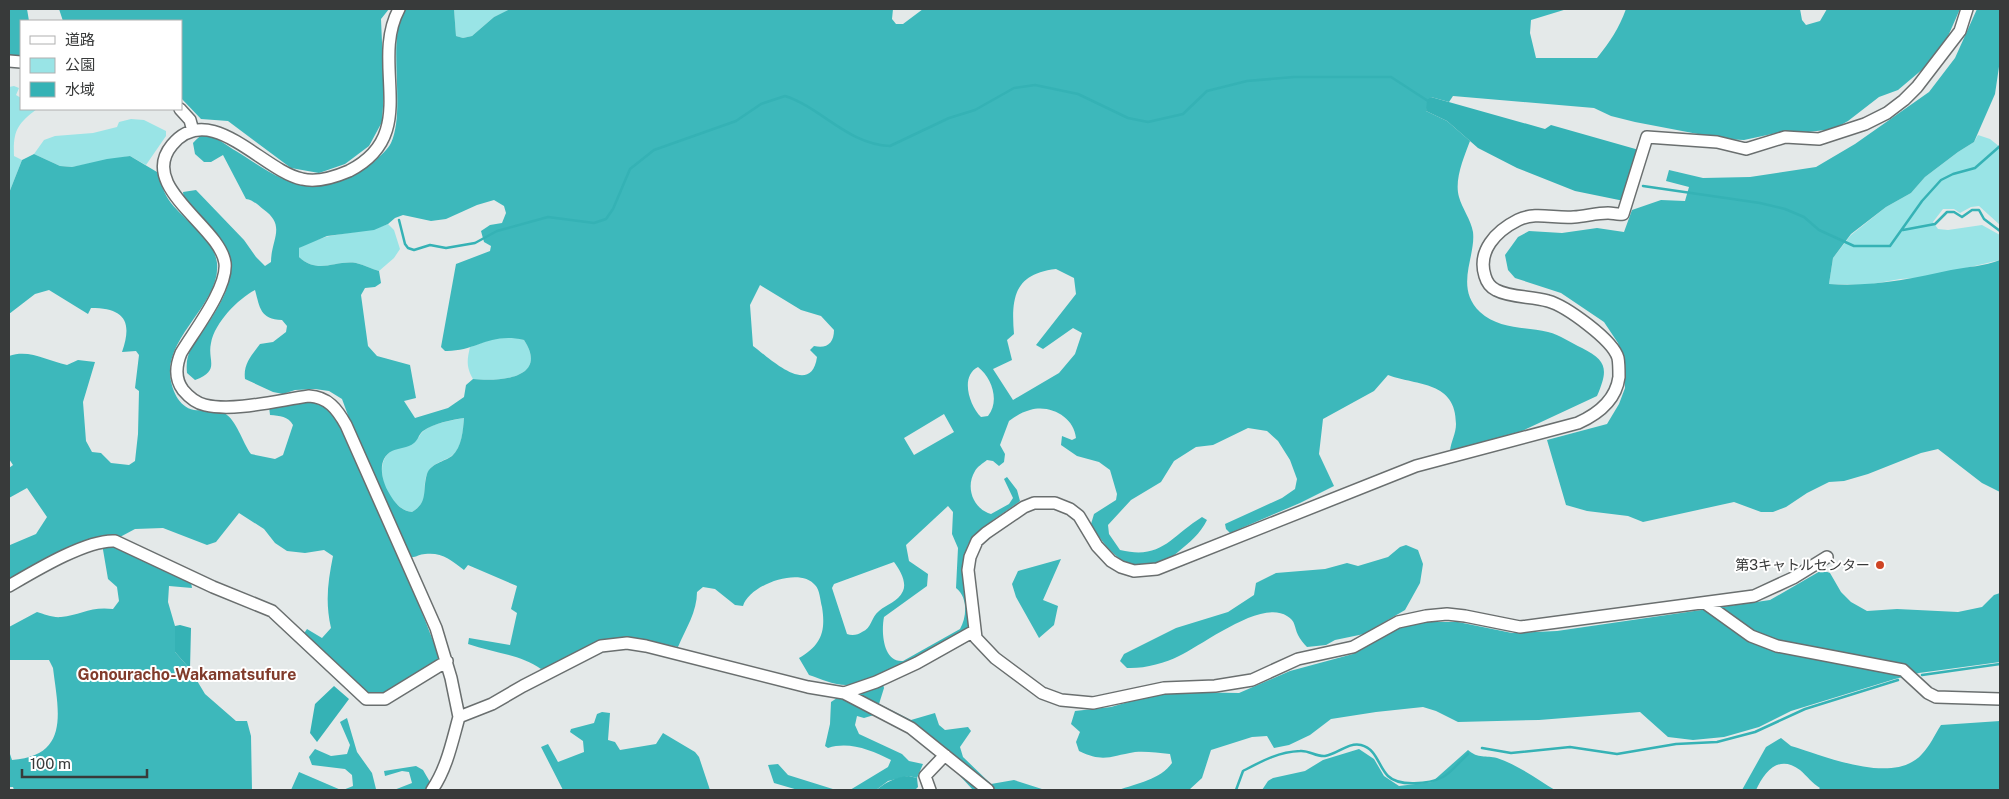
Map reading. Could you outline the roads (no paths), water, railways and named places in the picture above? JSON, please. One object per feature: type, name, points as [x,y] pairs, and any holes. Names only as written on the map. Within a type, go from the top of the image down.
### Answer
[{"type":"street","points":[[399,9],[389,38],[390,107],[386,134],[372,156],[361,164],[342,174],[322,180],[304,180],[275,167],[221,133],[210,129],[193,131],[181,137],[168,150],[166,176],[176,197],[219,247],[225,261],[225,270],[212,303],[177,364],[180,385],[194,401],[215,407],[321,396],[335,408],[346,425],[436,628],[447,661],[459,717],[452,746],[432,790]]},
{"type":"street","points":[[1827,557],[1793,578],[1754,596],[1520,627],[1465,616],[1447,614],[1426,616],[1398,622],[1352,647],[1298,659],[1252,680],[1215,686],[1164,688],[1093,703],[1061,700],[1042,693],[995,658],[981,645],[974,631],[968,570],[974,548],[986,533],[1024,507],[1034,503],[1055,503],[1070,509],[1080,516],[1097,546],[1111,561],[1134,571],[1145,571],[1157,569],[1416,466],[1578,423],[1590,418],[1607,404],[1616,389],[1619,374],[1618,357],[1607,342],[1558,305],[1539,299],[1497,291],[1489,286],[1482,266],[1482,256],[1493,238],[1518,220],[1526,217],[1537,215],[1564,218],[1610,212],[1623,214],[1646,137],[1717,142],[1746,149],[1785,137],[1819,139],[1876,119],[1904,100],[1917,87],[1960,31],[1967,9]]},
{"type":"street","points":[[181,110],[190,120],[193,131]]},
{"type":"street","points":[[9,586],[42,566],[91,545],[115,541],[212,587],[272,611],[366,699],[385,699],[447,661]]},
{"type":"street","points":[[1705,603],[1751,636],[1777,646],[1903,670],[1928,693],[1936,697],[2000,699]]},
{"type":"street","points":[[844,693],[876,682],[917,663],[974,631]]},
{"type":"street","points":[[459,717],[492,704],[602,646],[627,643],[844,693],[911,728],[988,790]]},
{"type":"street","points":[[930,790],[925,776],[945,755]]},
{"type":"water","points":[[1431,97],[1545,129],[1551,125],[1639,150],[1624,201],[1575,191],[1517,168],[1478,148],[1447,121],[1426,111],[1427,100]]},
{"type":"water","points":[[180,625],[191,628],[190,669],[175,652],[175,626]]},
{"type":"water","points":[[334,686],[349,699],[317,742],[310,733],[315,704]]},
{"type":"water","points":[[909,776],[917,778],[918,787],[915,790],[876,790],[891,780]]},
{"type":"waterway","points":[[399,220],[405,244],[408,248],[414,250],[430,245],[446,248],[475,243],[497,231],[548,217],[594,223],[606,219],[613,209],[630,169],[654,150],[736,121],[761,104],[785,96],[861,139],[875,144],[890,146],[949,118],[975,110],[1014,88],[1035,85],[1078,94],[1128,118],[1148,122],[1183,114],[1207,91],[1247,81],[1294,77],[1391,77],[1428,101]]},
{"type":"waterway","points":[[1643,186],[1760,203],[1785,209],[1804,217],[1819,230],[1854,246],[1890,246],[1922,201],[1941,180],[1953,174],[1975,168],[2000,146]]},
{"type":"waterway","points":[[1903,230],[1935,224],[1947,212],[1954,212],[1962,217],[1972,210],[1979,210],[1984,219],[2000,231]]},
{"type":"waterway","points":[[1922,675],[2000,664]]},
{"type":"waterway","points":[[1482,748],[1511,753],[1570,747],[1617,754],[1676,744],[1717,742],[1755,732],[1805,709],[1898,680]]},
{"type":"waterway","points":[[1236,790],[1243,771],[1284,753],[1303,751],[1325,756],[1352,745],[1361,745],[1371,750],[1388,776],[1399,782],[1407,783],[1422,783],[1443,777],[1468,754]]},
{"type":"place","name":"第3キャトルセンター","points":[[1880,565]]},
{"type":"district","name":"Gonouracho-Wakamatsufure","points":[[187,674]]}]
